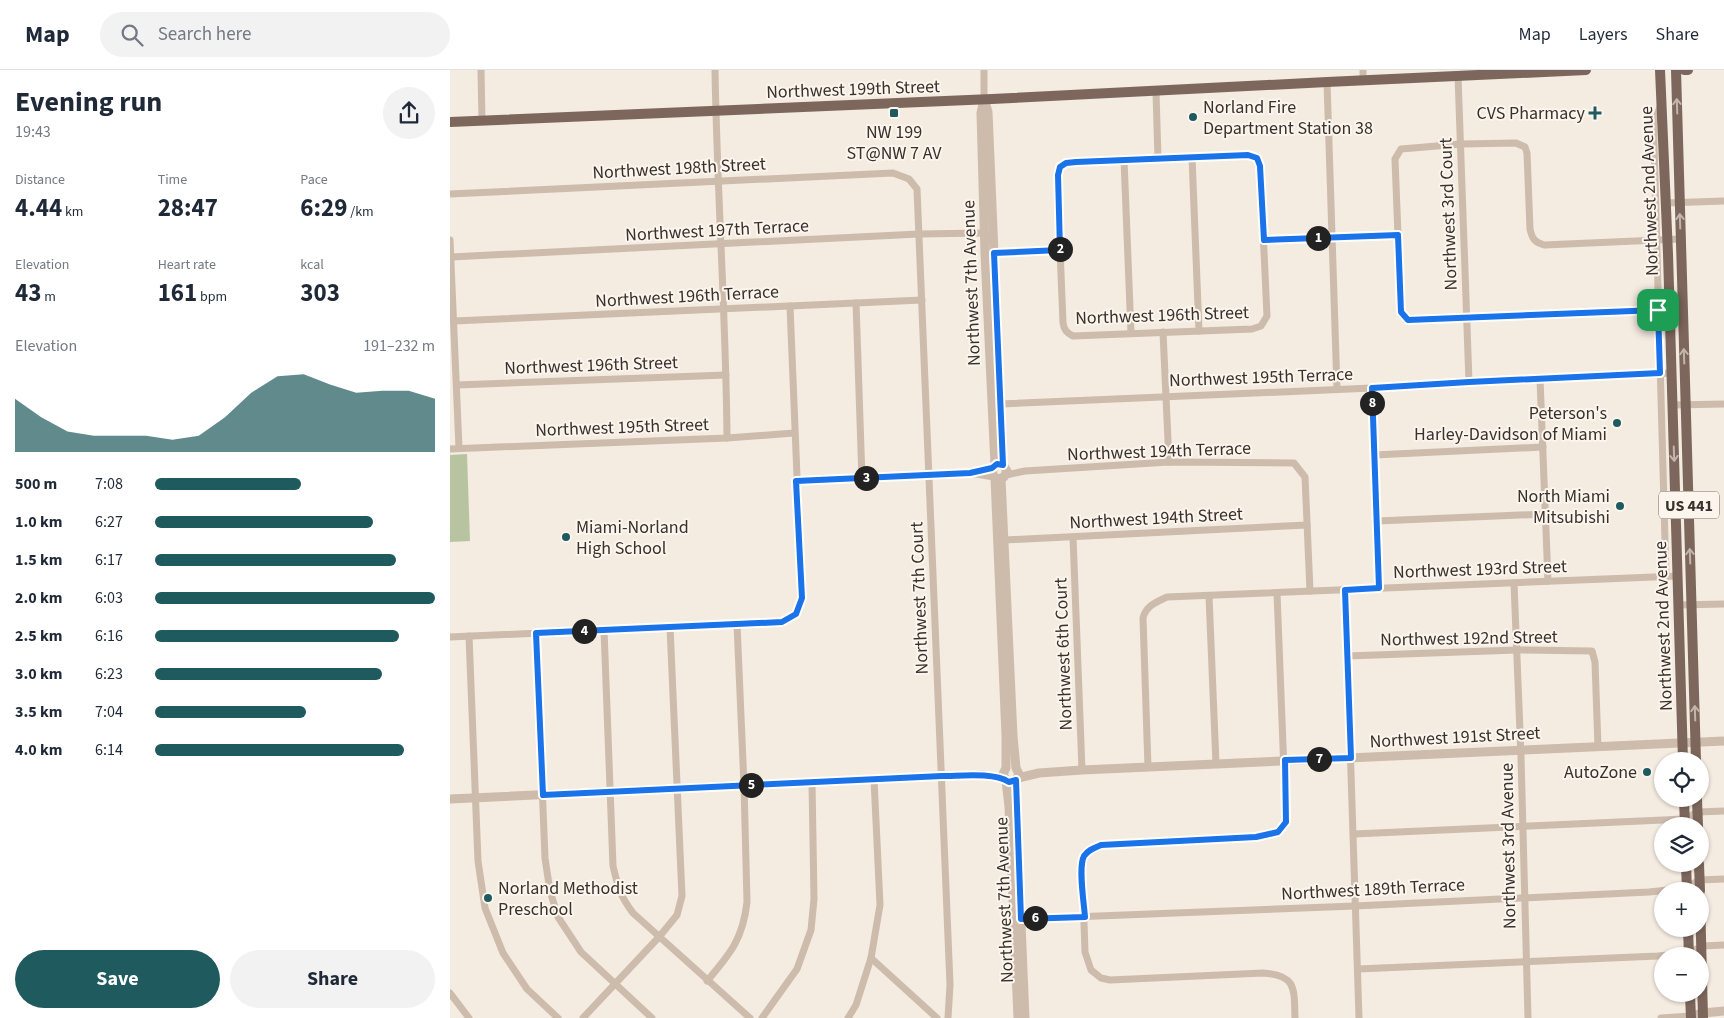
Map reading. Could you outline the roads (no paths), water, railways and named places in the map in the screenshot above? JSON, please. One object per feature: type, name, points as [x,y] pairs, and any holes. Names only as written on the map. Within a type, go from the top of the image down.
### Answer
[{"type":"main road","name":"Northwest 199th Street","points":[[450,122],[1156,92],[1327,82],[1363,75],[1431,73],[1458,76],[1498,72],[1586,70]]},
{"type":"main road","name":"Northwest 2nd Avenue","points":[[1660,70],[1668,239],[1683,752]]},
{"type":"main road","name":"Northwest 2nd Avenue","points":[[1676,70],[1696,752]]},
{"type":"main road","points":[[1698,807],[1698,817]]},
{"type":"main road","points":[[1700,872],[1700,880]]},
{"type":"main road","points":[[1702,937],[1703,1016]]},
{"type":"main road","points":[[1690,1002],[1691,1017]]},
{"type":"street","points":[[481,70],[482,121]]},
{"type":"street","points":[[715,70],[727,438]]},
{"type":"street","name":"Northwest 7th Avenue","points":[[984,70],[984,100],[981,113],[985,233],[999,472],[1018,1018]]},
{"type":"street","name":"Northwest 3rd Court","points":[[1458,76],[1469,382]]},
{"type":"street","points":[[1327,82],[1337,389]]},
{"type":"street","points":[[1156,92],[1158,158]]},
{"type":"street","name":"Northwest 7th Avenue","points":[[984,100],[988,112],[1000,404],[999,472],[1005,540],[1013,736],[1011,774],[1021,919],[1025,1018]]},
{"type":"street","points":[[1661,102],[1654,123],[1666,576]]},
{"type":"street","points":[[1681,239],[1544,245],[1537,243],[1532,237],[1530,229],[1527,153],[1525,147],[1516,143],[1461,144],[1401,149],[1395,159],[1401,312],[1408,320],[1683,308]]},
{"type":"street","points":[[994,253],[1060,250],[1058,175],[1060,167],[1066,163],[1158,158],[1248,155],[1257,158],[1260,166],[1264,240],[1398,235]]},
{"type":"street","points":[[1192,157],[1199,331]]},
{"type":"street","points":[[1124,160],[1132,334]]},
{"type":"street","name":"Northwest 198th Street","points":[[450,194],[893,173],[909,180]]},
{"type":"street","name":"Northwest 7th Court","points":[[909,180],[917,189],[920,234],[950,985],[948,1018]]},
{"type":"street","points":[[1666,203],[1724,201]]},
{"type":"street","name":"Northwest 197th Terrace","points":[[450,257],[920,234],[985,233]]},
{"type":"street","points":[[450,240],[459,448]]},
{"type":"street","name":"Northwest 196th Street","points":[[1060,250],[1063,323],[1066,330],[1073,336],[1199,331],[1252,328],[1261,326],[1265,321],[1267,316],[1264,240]]},
{"type":"street","name":"Northwest 196th Terrace","points":[[454,321],[922,300]]},
{"type":"street","points":[[856,303],[862,479]]},
{"type":"street","points":[[450,637],[782,622],[796,614],[802,598],[790,306]]},
{"type":"street","points":[[1164,332],[1168,462]]},
{"type":"street","name":"Northwest 195th Terrace","points":[[1000,404],[1672,373]]},
{"type":"street","name":"Northwest 196th Street","points":[[457,385],[726,374]]},
{"type":"street","points":[[1540,379],[1548,582]]},
{"type":"street","points":[[1372,388],[1379,588]]},
{"type":"street","points":[[1673,405],[1724,404]]},
{"type":"street","name":"Northwest 195th Street","points":[[450,449],[727,438],[794,433]]},
{"type":"street","points":[[1374,455],[1543,447]]},
{"type":"street","name":"Northwest 194th Terrace","points":[[797,481],[1168,462],[1294,463],[1305,478],[1308,525]]},
{"type":"street","points":[[1377,521],[1546,514]]},
{"type":"street","points":[[1308,525],[1310,592]]},
{"type":"street","name":"Northwest 194th Street","points":[[1005,540],[1308,525]]},
{"type":"street","name":"Northwest 6th Court","points":[[1073,537],[1082,770]]},
{"type":"street","name":"Northwest 193rd Street","points":[[1148,767],[1143,618],[1144,612],[1154,603],[1167,597],[1678,576]]},
{"type":"street","name":"Northwest 3rd Avenue","points":[[1514,583],[1528,1018]]},
{"type":"street","points":[[1345,590],[1359,1018]]},
{"type":"street","points":[[1277,593],[1286,822],[1278,832],[1256,837],[1101,845],[1091,849],[1085,855],[1082,864],[1085,952],[1091,970],[1101,978],[1110,980],[1262,973],[1278,974],[1288,980],[1294,992],[1295,1018]]},
{"type":"street","points":[[1209,596],[1216,764]]},
{"type":"street","points":[[1678,605],[1724,604]]},
{"type":"street","points":[[707,981],[724,962],[740,937],[745,920],[747,902],[737,624]]},
{"type":"street","points":[[583,1018],[659,937],[677,915],[680,906],[682,896],[670,628]]},
{"type":"street","points":[[604,630],[614,866],[617,885],[623,899],[633,913],[750,1018]]},
{"type":"street","points":[[536,633],[545,858],[550,891],[558,916],[581,952],[652,1018]]},
{"type":"street","points":[[469,636],[480,876],[485,908],[503,953],[527,989],[558,1018]]},
{"type":"street","name":"Northwest 192nd Street","points":[[1347,656],[1517,650],[1592,651],[1595,662],[1598,747]]},
{"type":"street","name":"Northwest 191st Street","points":[[450,799],[1724,741]]},
{"type":"street","points":[[848,1018],[856,1005],[871,958],[880,905],[874,779]]},
{"type":"street","points":[[762,1018],[797,969],[811,930],[814,899],[812,782]]},
{"type":"street","points":[[1692,817],[1698,812],[1724,811]]},
{"type":"street","points":[[1354,834],[1523,826],[1654,824]]},
{"type":"street","name":"Northwest 189th Terrace","points":[[1697,882],[1700,880],[1724,879]]},
{"type":"street","name":"Northwest 189th Terrace","points":[[1021,919],[1654,892]]},
{"type":"street","points":[[1702,946],[1724,945]]},
{"type":"street","points":[[1358,968],[1654,956]]},
{"type":"street","points":[[871,958],[937,1018]]},
{"type":"street","points":[[450,993],[469,1018]]},
{"type":"street","points":[[1661,1018],[1703,1016],[1724,1011]]},
{"type":"place","name":"NW 199 ST@NW 7 AV","points":[[894,113]]},
{"type":"place","name":"CVS Pharmacy","points":[[1595,113]]},
{"type":"place","name":"Norland Fire Department Station 38","points":[[1193,117]]},
{"type":"place","name":"Peterson's Harley-Davidson of Miami","points":[[1617,423]]},
{"type":"place","name":"North Miami Mitsubishi","points":[[1620,506]]},
{"type":"place","name":"Miami-Norland High School","points":[[566,537]]},
{"type":"place","name":"AutoZone","points":[[1647,772]]},
{"type":"place","name":"Norland Methodist Preschool","points":[[488,898]]}]
